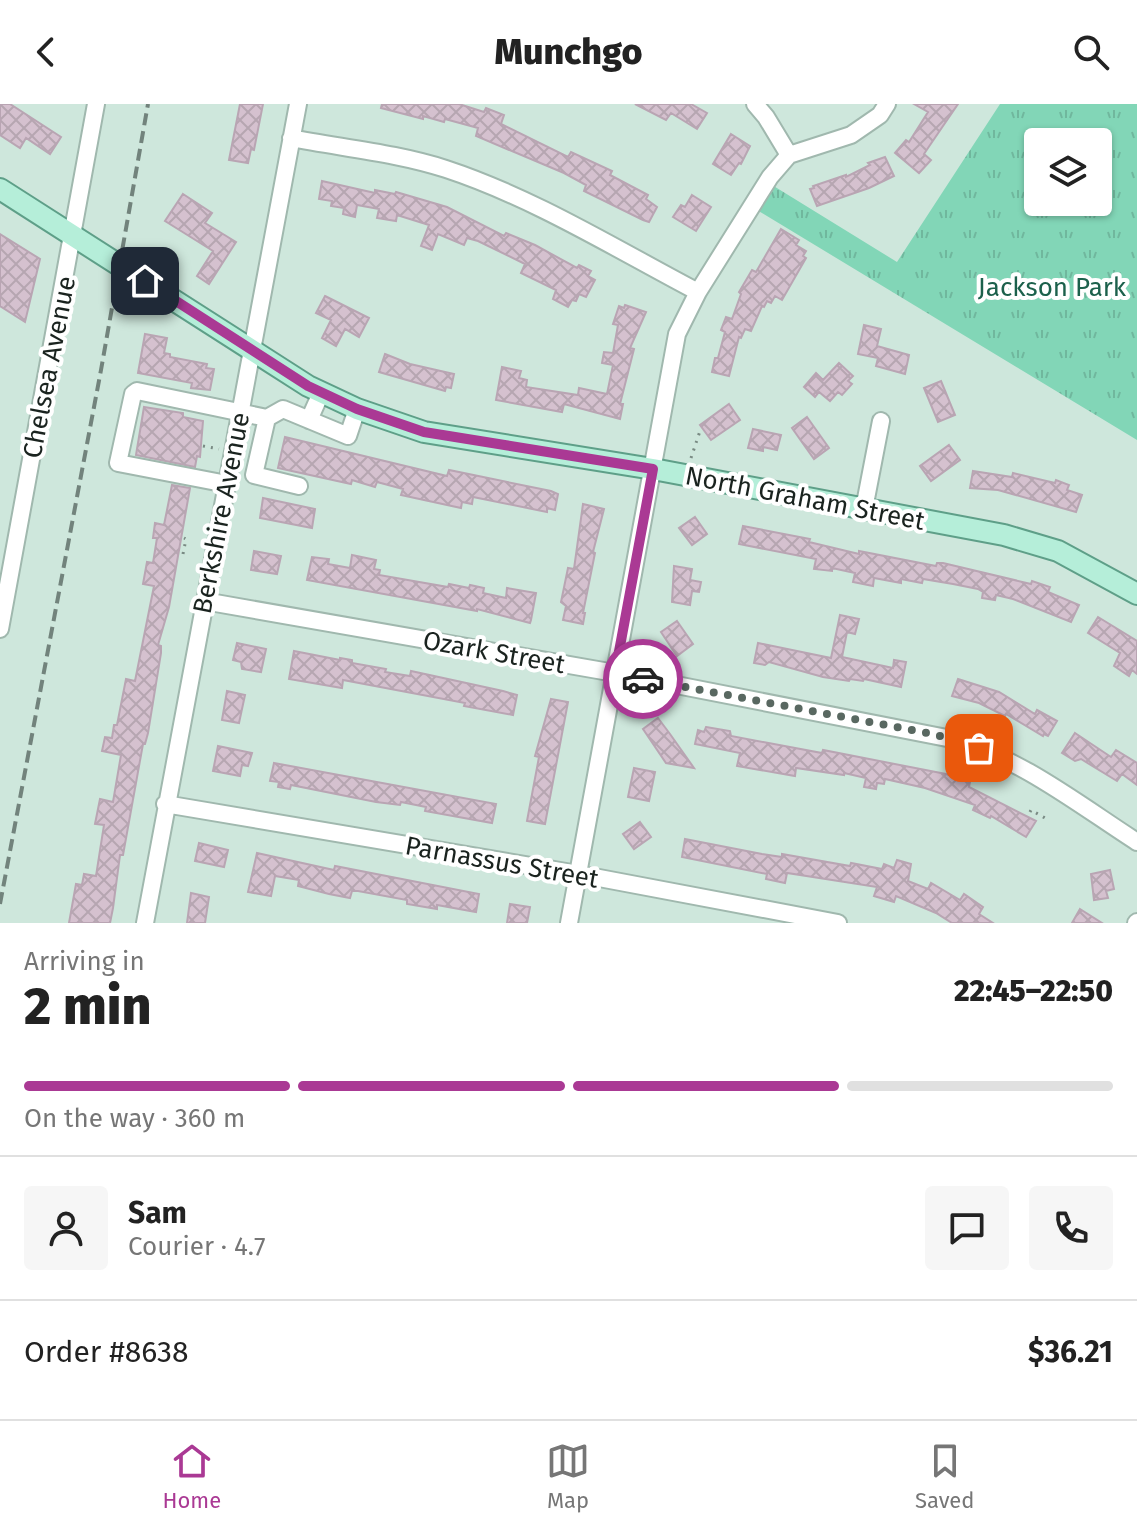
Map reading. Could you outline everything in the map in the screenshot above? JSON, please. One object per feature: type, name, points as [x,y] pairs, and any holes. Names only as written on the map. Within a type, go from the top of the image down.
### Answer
[{"type":"main road","name":"North Graham Street","points":[[0,189],[321,393],[357,409],[424,432],[653,469],[1031,541],[1084,563],[1137,594]]},
{"type":"street","name":"Chelsea Avenue","points":[[0,629],[96,104]]},
{"type":"street","name":"Berkshire Avenue","points":[[145,923],[298,104]]},
{"type":"street","points":[[755,104],[789,155]]},
{"type":"street","points":[[569,923],[677,334],[698,292],[770,177],[789,155],[851,135],[880,115],[887,104]]},
{"type":"street","points":[[291,138],[431,164],[469,177],[514,196],[698,292]]},
{"type":"street","points":[[299,486],[254,475],[228,476],[118,463],[133,394],[137,391],[267,418],[283,409],[348,436],[357,409]]},
{"type":"street","points":[[309,420],[321,393]]},
{"type":"street","points":[[254,475],[267,418]]},
{"type":"street","points":[[864,509],[881,421]]},
{"type":"street","name":"Ozark Street","points":[[204,601],[615,673],[964,742],[1015,765],[1137,842]]},
{"type":"street","name":"Parnassus Street","points":[[165,804],[578,874],[838,923]]},
{"type":"path","points":[[691,458],[700,431]]},
{"type":"path","points":[[203,446],[219,449]]},
{"type":"path","points":[[183,554],[184,538]]},
{"type":"path","points":[[1030,812],[1045,818]]},
{"type":"green space","name":"Jackson Park","points":[[1000,104],[1137,104],[1137,440],[757,210],[772,185],[897,262]]},
{"type":"building","points":[[0,104],[10,104],[61,137],[50,154],[26,138],[20,148],[0,135]]},
{"type":"building","points":[[240,104],[263,104],[254,150],[251,149],[248,163],[229,160]]},
{"type":"building","points":[[382,104],[459,104],[484,112],[486,108],[504,115],[501,124],[568,157],[571,152],[612,171],[610,175],[648,195],[646,199],[657,207],[649,222],[643,220],[584,191],[586,185],[564,173],[476,136],[478,128],[445,119],[444,122],[423,116],[423,119],[381,108]]},
{"type":"building","points":[[635,104],[691,104],[707,113],[697,129],[671,113],[666,120]]},
{"type":"building","points":[[914,104],[958,104],[924,154],[931,160],[919,173],[895,153],[906,140],[909,142],[928,112]]},
{"type":"building","points":[[731,134],[750,146],[731,175],[713,164]]},
{"type":"building","points":[[885,157],[894,176],[817,206],[810,189],[813,186],[846,177],[870,165],[868,163]]},
{"type":"building","points":[[322,181],[375,193],[375,190],[396,192],[447,207],[504,236],[506,233],[535,245],[577,268],[579,265],[591,271],[588,276],[595,280],[586,297],[579,294],[568,307],[553,299],[556,290],[521,273],[525,264],[478,241],[467,238],[464,245],[438,234],[432,250],[421,246],[429,225],[397,215],[396,221],[377,218],[379,209],[357,205],[355,217],[343,214],[344,208],[331,206],[332,201],[319,199]]},
{"type":"building","points":[[183,194],[212,213],[205,223],[236,242],[209,284],[197,276],[213,251],[165,221]]},
{"type":"building","points":[[692,195],[711,207],[696,231],[673,217],[681,205],[685,207]]},
{"type":"building","points":[[781,229],[799,240],[796,245],[806,251],[803,256],[806,258],[782,300],[775,296],[771,303],[767,301],[751,331],[745,329],[739,337],[729,376],[712,372],[725,332],[721,330],[726,317],[732,319],[741,294],[739,292],[752,270],[756,272]]},
{"type":"building","points":[[0,234],[40,259],[25,322],[0,306]]},
{"type":"building","points":[[325,296],[369,318],[359,337],[345,329],[336,346],[322,338],[331,320],[316,313]]},
{"type":"building","points":[[625,305],[646,312],[630,348],[634,349],[620,404],[623,404],[620,419],[564,404],[562,412],[496,400],[502,367],[521,371],[519,378],[527,380],[526,387],[578,395],[579,388],[607,394],[613,365],[602,363],[604,352],[613,353],[618,325],[613,324],[619,306],[624,308]]},
{"type":"building","points":[[864,325],[881,329],[877,346],[909,355],[905,374],[876,366],[878,358],[858,354]]},
{"type":"building","points":[[145,334],[167,338],[164,353],[170,354],[170,357],[207,364],[206,368],[214,369],[210,390],[191,388],[192,383],[138,373]]},
{"type":"building","points":[[385,354],[410,364],[454,374],[451,388],[446,387],[445,391],[379,372]]},
{"type":"building","points":[[839,363],[853,376],[848,381],[852,384],[842,395],[838,392],[830,401],[819,392],[815,397],[804,387],[816,373],[823,380]]},
{"type":"building","points":[[941,381],[955,415],[938,422],[924,388]]},
{"type":"building","points":[[729,404],[740,420],[711,440],[700,425]]},
{"type":"building","points":[[144,407],[183,413],[183,417],[203,421],[200,457],[197,456],[195,467],[136,455]]},
{"type":"building","points":[[807,417],[829,448],[814,459],[792,428]]},
{"type":"building","points":[[753,429],[781,435],[777,450],[748,448]]},
{"type":"building","points":[[285,437],[447,476],[449,470],[551,491],[558,494],[555,510],[547,508],[547,512],[473,497],[472,504],[462,502],[461,508],[401,495],[403,489],[377,482],[375,487],[352,480],[351,484],[278,468]]},
{"type":"building","points":[[949,445],[960,460],[931,481],[920,466]]},
{"type":"building","points":[[973,471],[1012,477],[1013,473],[1055,483],[1056,480],[1069,485],[1067,490],[1082,495],[1076,512],[998,490],[970,488]]},
{"type":"building","points":[[172,485],[190,488],[169,607],[158,645],[161,646],[161,653],[148,733],[143,744],[123,855],[120,855],[110,923],[69,923],[76,884],[82,885],[84,874],[96,876],[104,825],[95,824],[100,799],[113,802],[121,755],[102,751],[105,737],[112,738],[114,725],[117,725],[126,679],[135,681],[154,586],[143,584],[147,562],[153,563],[157,538],[153,538],[155,523],[164,525]]},
{"type":"building","points":[[263,498],[315,509],[312,528],[260,518]]},
{"type":"building","points":[[583,504],[604,509],[593,552],[583,624],[563,620],[566,606],[561,602],[568,568],[574,569]]},
{"type":"building","points":[[695,517],[707,534],[692,545],[679,528]]},
{"type":"building","points":[[743,526],[810,539],[809,542],[859,554],[859,551],[936,566],[943,563],[1031,584],[1032,581],[1050,587],[1048,592],[1079,605],[1071,622],[1013,599],[996,595],[995,600],[982,598],[983,592],[978,589],[953,584],[923,579],[922,583],[901,579],[901,583],[874,578],[873,586],[853,582],[855,573],[832,568],[832,571],[814,569],[816,559],[739,544]]},
{"type":"building","points":[[254,551],[281,556],[277,574],[251,570]]},
{"type":"building","points":[[352,555],[376,560],[374,569],[380,570],[379,575],[448,587],[449,584],[469,588],[470,585],[484,588],[483,593],[506,598],[507,588],[536,593],[530,623],[477,609],[307,580],[312,557],[329,559],[328,564],[350,568]]},
{"type":"building","points":[[674,566],[692,569],[690,580],[701,582],[699,592],[692,591],[690,605],[672,602]]},
{"type":"building","points":[[840,615],[859,619],[855,634],[847,632],[842,657],[893,668],[894,660],[906,662],[901,687],[864,679],[849,681],[823,677],[769,662],[765,665],[754,663],[758,643],[831,658]]},
{"type":"building","points":[[1098,617],[1137,641],[1137,674],[1132,670],[1129,676],[1114,666],[1120,653],[1088,633]]},
{"type":"building","points":[[677,621],[693,644],[677,656],[661,632]]},
{"type":"building","points":[[237,643],[266,649],[261,672],[242,669],[241,662],[233,660]]},
{"type":"building","points":[[294,651],[352,660],[352,663],[386,669],[385,672],[410,676],[411,671],[517,695],[513,715],[343,680],[342,688],[289,679]]},
{"type":"building","points":[[958,679],[999,692],[1035,714],[1037,710],[1057,721],[1048,736],[1043,736],[1006,714],[952,696]]},
{"type":"building","points":[[227,691],[245,695],[239,723],[222,720]]},
{"type":"building","points":[[551,699],[568,702],[545,824],[527,821],[539,757],[535,756]]},
{"type":"building","points":[[658,718],[694,768],[666,763],[643,729]]},
{"type":"building","points":[[706,727],[730,731],[731,736],[946,774],[970,782],[969,787],[1036,821],[1026,837],[991,816],[973,810],[975,805],[925,788],[885,779],[884,784],[877,783],[876,789],[864,787],[866,778],[844,773],[796,768],[795,776],[737,766],[740,753],[695,744],[698,730],[704,732]]},
{"type":"building","points":[[1075,733],[1111,757],[1116,750],[1137,763],[1137,785],[1122,774],[1117,781],[1081,759],[1075,761],[1062,753]]},
{"type":"building","points":[[218,746],[252,753],[248,766],[242,765],[240,776],[213,771]]},
{"type":"building","points":[[274,763],[496,804],[492,823],[425,811],[426,807],[401,802],[400,805],[376,802],[291,785],[290,789],[278,787],[279,782],[270,781]]},
{"type":"building","points":[[634,768],[655,772],[649,801],[628,797]]},
{"type":"building","points":[[640,822],[651,837],[634,849],[623,834]]},
{"type":"building","points":[[685,839],[850,866],[851,863],[882,869],[884,864],[894,868],[897,860],[911,864],[908,881],[928,889],[931,883],[960,900],[964,894],[983,907],[979,914],[993,923],[952,923],[896,896],[894,902],[874,896],[877,887],[787,873],[785,883],[766,879],[767,874],[682,857]]},
{"type":"building","points":[[199,843],[228,850],[224,867],[195,861]]},
{"type":"building","points":[[257,853],[334,870],[335,866],[479,894],[476,912],[437,905],[437,909],[407,904],[407,900],[358,891],[352,891],[350,898],[298,886],[299,880],[275,876],[271,896],[248,892]]},
{"type":"building","points":[[1110,870],[1114,889],[1106,891],[1108,898],[1094,900],[1091,874]]},
{"type":"building","points":[[191,893],[209,897],[205,923],[187,923]]},
{"type":"building","points":[[510,904],[530,907],[527,923],[507,923]]},
{"type":"building","points":[[1080,909],[1102,923],[1072,923]]},
{"type":"railway","points":[[0,904],[148,104]]},
{"type":"way so far","points":[[643,679],[933,734],[979,748]]},
{"type":"route","points":[[145,281],[308,386],[357,409],[424,432],[653,469],[615,673],[643,679]]}]
